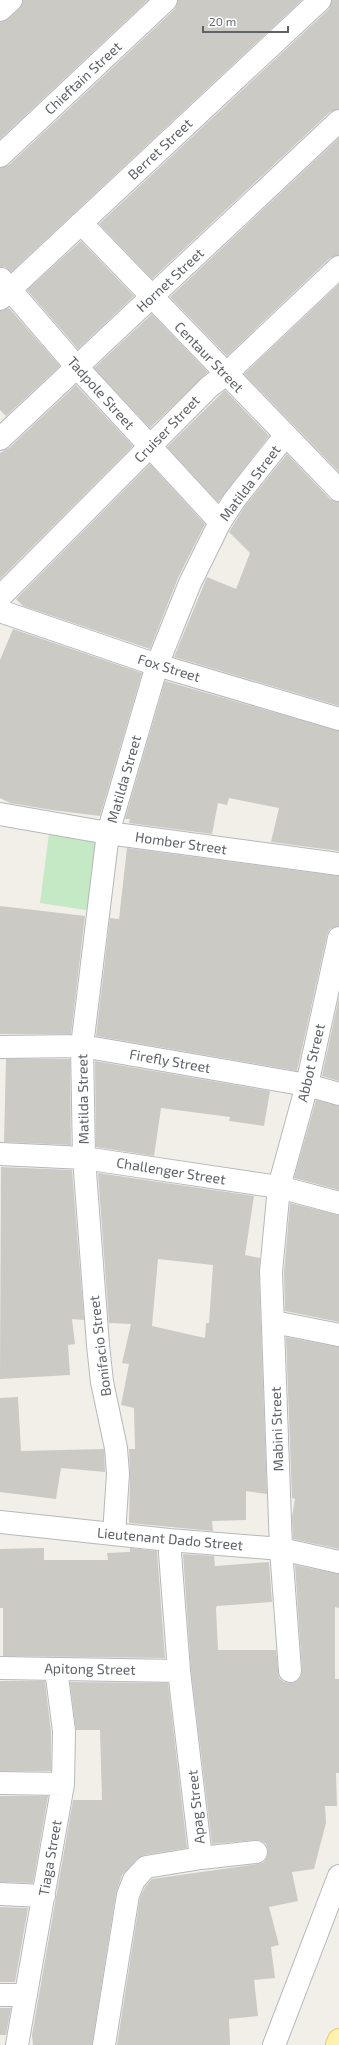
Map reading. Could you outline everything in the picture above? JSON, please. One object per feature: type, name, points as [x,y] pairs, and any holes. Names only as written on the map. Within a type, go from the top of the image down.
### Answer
[{"type":"main road","points":[[337,2045],[339,2040]]},
{"type":"street","points":[[0,10],[11,0]]},
{"type":"street","name":"Chieftain Street","points":[[0,156],[166,0]]},
{"type":"street","name":"Berret Street","points":[[3,289],[81,223],[320,0]]},
{"type":"street","name":"Hornet Street","points":[[0,439],[76,366],[152,297],[339,121]]},
{"type":"street","name":"Centaur Street","points":[[81,223],[285,436],[339,490]]},
{"type":"street","name":"Cruiser Street","points":[[0,597],[150,448],[209,387],[226,374],[339,266]]},
{"type":"street","name":"Tadpole Street","points":[[3,289],[220,522]]},
{"type":"street","name":"Matilda Street","points":[[84,1158],[82,1046],[108,832],[157,665],[190,583],[220,522],[235,499],[285,436]]},
{"type":"street","name":"Fox Street","points":[[0,611],[157,665],[339,719]]},
{"type":"street","name":"Homber Street","points":[[0,814],[108,832],[339,864]]},
{"type":"street","name":"Abbot Street","points":[[280,1187],[334,989],[339,938]]},
{"type":"street","name":"Firefly Street","points":[[0,1047],[82,1046],[307,1085],[339,1094]]},
{"type":"street","name":"Challenger Street","points":[[0,1154],[84,1158],[280,1187],[339,1203]]},
{"type":"street","name":"Bonifacio Street","points":[[84,1158],[98,1345],[117,1468],[114,1534]]},
{"type":"street","name":"Mabini Street","points":[[280,1187],[271,1272],[281,1549],[290,1671]]},
{"type":"street","points":[[274,1322],[339,1335]]},
{"type":"street","name":"Lieutenant Dado Street","points":[[0,1522],[169,1540],[281,1549],[339,1562]]},
{"type":"street","name":"Apag Street","points":[[104,2045],[128,1896],[134,1880],[146,1867],[201,1858],[179,1671],[169,1540]]},
{"type":"street","name":"Apitong Street","points":[[0,1668],[179,1671]]},
{"type":"street","name":"Tiaga Street","points":[[17,2045],[63,1784],[64,1732],[56,1669]]},
{"type":"street","points":[[0,1783],[63,1784]]},
{"type":"street","points":[[201,1858],[256,1852]]},
{"type":"street","points":[[274,2045],[339,1876]]},
{"type":"street","points":[[0,1894],[44,1896]]},
{"type":"street","points":[[0,1995],[26,1995]]},
{"type":"green space","points":[[49,834],[102,841],[92,911],[40,903]]},
{"type":"building","points":[[23,0],[148,0],[0,139],[0,22],[8,19],[19,9]]},
{"type":"building","points":[[178,0],[302,0],[11,272],[5,267],[0,267],[0,168],[9,165],[175,9]]},
{"type":"building","points":[[332,0],[339,0],[339,109],[330,112],[152,279],[99,224],[329,9]]},
{"type":"building","points":[[339,138],[339,255],[330,258],[227,356],[170,297]]},
{"type":"building","points":[[81,241],[134,296],[78,349],[27,290]]},
{"type":"building","points":[[339,284],[339,472],[244,374]]},
{"type":"building","points":[[9,308],[60,366],[6,416],[0,410],[0,311]]},
{"type":"building","points":[[152,314],[208,372],[150,428],[94,368]]},
{"type":"building","points":[[76,385],[133,446],[0,579],[0,453],[9,448]]},
{"type":"building","points":[[225,390],[269,436],[218,502],[167,447]]},
{"type":"building","points":[[287,454],[330,499],[339,502],[339,706],[174,657],[207,577],[236,589],[250,553],[229,532],[245,506]]},
{"type":"building","points":[[150,464],[205,524],[178,578],[150,649],[23,606],[16,599]]},
{"type":"building","points":[[13,629],[142,673],[100,816],[10,803],[0,798],[0,660]]},
{"type":"building","points":[[165,681],[339,731],[339,851],[271,842],[279,808],[229,798],[227,805],[218,803],[212,834],[129,823],[130,819],[125,819]]},
{"type":"building","points":[[127,848],[339,876],[339,926],[330,929],[327,935],[297,1071],[96,1036],[110,918],[119,919]]},
{"type":"building","points":[[0,906],[85,916],[71,1034],[0,1034]]},
{"type":"building","points":[[339,997],[339,1081],[322,1076]]},
{"type":"building","points":[[6,1059],[70,1059],[71,1145],[4,1142]]},
{"type":"building","points":[[95,1061],[270,1091],[264,1126],[229,1121],[230,1117],[161,1108],[154,1156],[96,1147]]},
{"type":"building","points":[[316,1100],[339,1106],[339,1190],[294,1178]]},
{"type":"building","points":[[1,1167],[72,1170],[84,1320],[72,1319],[75,1344],[68,1345],[70,1375],[0,1379]]},
{"type":"building","points":[[98,1173],[254,1196],[245,1255],[260,1258],[259,1272],[267,1494],[246,1491],[246,1520],[212,1521],[213,1531],[129,1523],[129,1449],[135,1449],[134,1408],[121,1405],[129,1364],[122,1363],[131,1324],[109,1323]],"holes":[[[158,1259],[213,1265],[209,1323],[206,1323],[205,1338],[152,1326]]]},
{"type":"building","points":[[290,1203],[339,1215],[339,1322],[285,1311],[284,1272]]},
{"type":"building","points":[[286,1337],[339,1347],[339,1549],[293,1539],[292,1517],[295,1499],[292,1498]]},
{"type":"building","points":[[18,1397],[21,1451],[104,1449],[105,1472],[61,1468],[56,1499],[0,1492],[0,1398]]},
{"type":"building","points":[[44,1548],[44,1560],[108,1560],[107,1553],[130,1552],[130,1548],[157,1551],[165,1658],[3,1656],[3,1608],[0,1608],[0,1549]]},
{"type":"building","points":[[183,1554],[214,1556],[215,1566],[269,1562],[272,1602],[217,1606],[218,1650],[276,1650],[279,1678],[284,1682],[291,1683],[297,1681],[301,1676],[302,1670],[295,1565],[339,1574],[339,1608],[335,1607],[335,1679],[339,1679],[339,1773],[336,1773],[337,1806],[325,1806],[326,1823],[314,1869],[292,1872],[298,1901],[269,1907],[279,1945],[271,1947],[275,1978],[254,1980],[258,2016],[229,2019],[230,2045],[117,2045],[140,1898],[145,1887],[152,1879],[258,1864],[264,1862],[268,1851],[266,1844],[255,1840],[212,1844],[191,1670]]},
{"type":"building","points":[[0,1681],[45,1681],[51,1732],[51,1771],[0,1771]]},
{"type":"building","points":[[70,1682],[168,1683],[187,1848],[144,1855],[137,1859],[122,1875],[116,1893],[92,2045],[33,2045],[32,2035],[73,1800],[102,1800],[100,1730],[76,1730]]},
{"type":"building","points":[[0,1796],[48,1796],[33,1883],[0,1882]]},
{"type":"building","points":[[0,1907],[28,1908],[15,1982],[0,1982]]},
{"type":"building","points":[[0,2008],[11,2008],[6,2035],[0,2035]]}]
